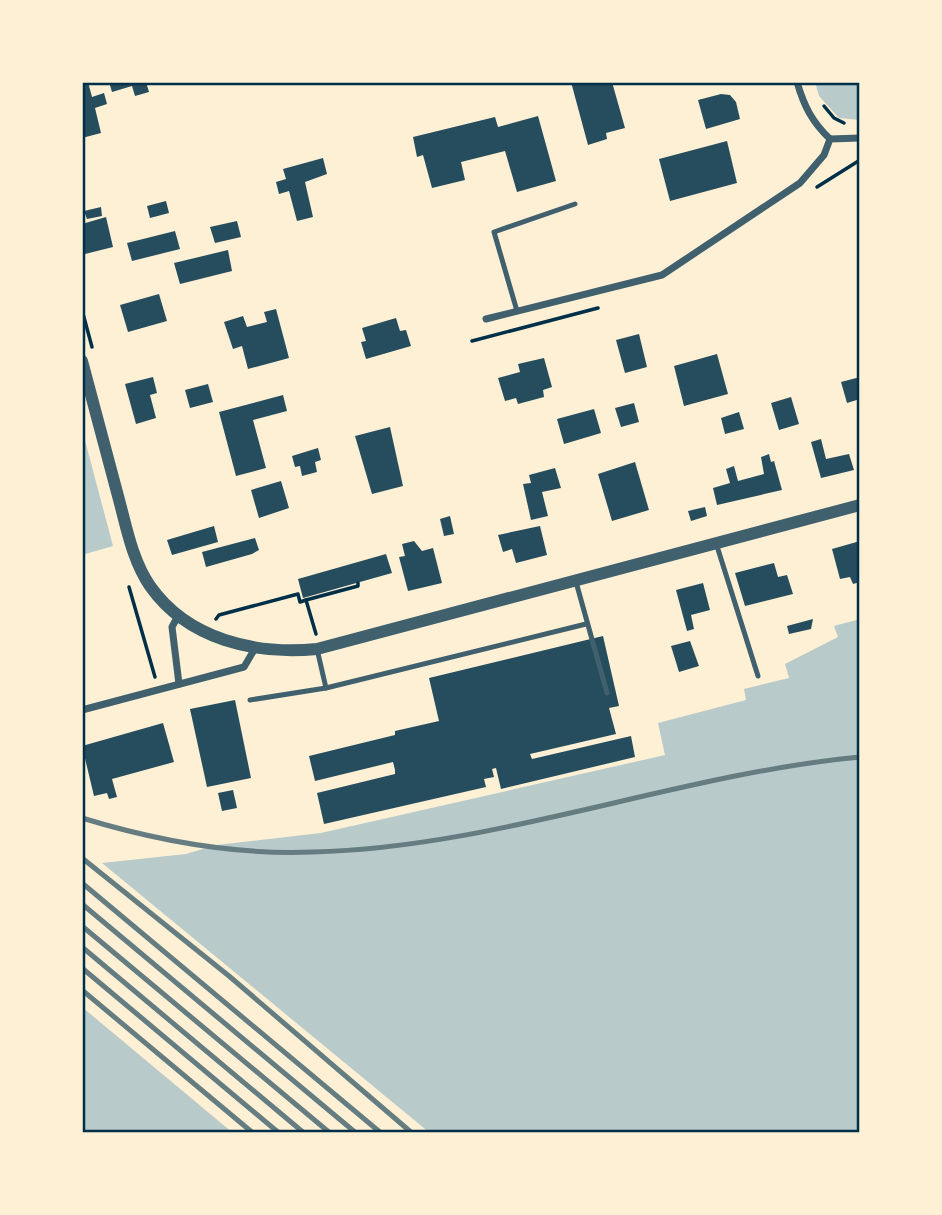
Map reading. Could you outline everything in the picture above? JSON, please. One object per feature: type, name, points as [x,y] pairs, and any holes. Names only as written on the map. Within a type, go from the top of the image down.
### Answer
[{"type":"street","points":[[797,82],[803,103],[814,125],[830,139],[860,138]]},
{"type":"street","points":[[486,318],[662,275],[800,183],[824,155],[830,139]]},
{"type":"street","points":[[82,361],[130,541],[150,586],[178,614],[224,641],[254,650],[288,652],[317,649],[860,505]]},
{"type":"street","points":[[178,614],[172,627],[178,684]]},
{"type":"street","points":[[82,710],[244,667],[254,650]]},
{"type":"lane","points":[[517,311],[494,232],[575,204]]},
{"type":"lane","points":[[716,543],[758,676]]},
{"type":"lane","points":[[576,581],[607,693]]},
{"type":"lane","points":[[250,700],[326,688],[586,624]]},
{"type":"lane","points":[[317,649],[326,688]]},
{"type":"path","points":[[821,103],[834,118],[848,125]]},
{"type":"path","points":[[82,310],[92,349]]},
{"type":"path","points":[[126,574],[158,689]]},
{"type":"path","points":[[216,619],[298,594],[300,602],[358,586],[358,583]]},
{"type":"path","points":[[306,600],[316,635]]},
{"type":"path","points":[[208,614],[224,623]]},
{"type":"path","points":[[308,637],[328,633]]},
{"type":"shaded area","points":[[815,82],[860,82],[860,120],[839,118],[819,96]]},
{"type":"shaded area","points":[[82,429],[113,546],[82,555]]},
{"type":"shaded area","points":[[860,619],[860,1133],[430,1133],[102,863],[186,854],[216,845],[321,833],[665,755],[658,723],[746,700],[744,689],[789,678],[785,664],[838,637],[834,626]]},
{"type":"shaded area","points":[[82,1007],[233,1133],[82,1133]]},
{"type":"building","points":[[88,82],[92,97],[104,93],[107,104],[95,108],[101,133],[82,138],[82,83]]},
{"type":"building","points":[[109,82],[146,82],[149,92],[135,96],[132,86],[112,92]]},
{"type":"building","points":[[571,82],[612,82],[625,128],[606,133],[607,139],[588,145]]},
{"type":"building","points":[[721,94],[730,95],[736,102],[740,119],[706,129],[698,100]]},
{"type":"building","points":[[538,116],[556,181],[517,192],[505,151],[461,162],[465,180],[432,188],[423,155],[417,157],[413,137],[495,117],[498,127]]},
{"type":"building","points":[[727,141],[737,183],[670,201],[659,159]]},
{"type":"building","points":[[323,158],[327,174],[305,182],[313,217],[297,221],[289,191],[279,194],[276,182],[286,179],[283,169]]},
{"type":"building","points":[[166,201],[169,213],[150,218],[147,206]]},
{"type":"building","points":[[101,207],[102,216],[87,219],[84,211]]},
{"type":"building","points":[[106,217],[113,247],[85,254],[82,224]]},
{"type":"building","points":[[237,221],[241,237],[215,243],[210,227]]},
{"type":"building","points":[[175,231],[180,249],[132,261],[127,243]]},
{"type":"building","points":[[228,250],[232,271],[180,284],[174,263]]},
{"type":"building","points":[[159,294],[167,321],[128,332],[120,305]]},
{"type":"building","points":[[276,309],[289,358],[248,369],[242,346],[233,349],[224,322],[243,316],[247,327],[267,322],[264,312]]},
{"type":"building","points":[[396,318],[400,331],[406,330],[411,346],[366,359],[361,342],[366,341],[362,328]]},
{"type":"building","points":[[639,334],[647,367],[625,373],[616,340]]},
{"type":"building","points":[[717,354],[728,394],[684,406],[674,366]]},
{"type":"building","points":[[544,358],[552,387],[543,390],[544,397],[518,404],[516,398],[505,401],[498,378],[520,372],[518,364]]},
{"type":"building","points":[[153,377],[157,393],[150,395],[156,418],[136,424],[125,384]]},
{"type":"building","points":[[860,377],[860,399],[847,403],[841,382]]},
{"type":"building","points":[[208,384],[213,402],[190,408],[185,390]]},
{"type":"building","points":[[283,395],[287,411],[253,420],[266,468],[236,476],[219,412]]},
{"type":"building","points":[[791,397],[799,424],[779,430],[771,403]]},
{"type":"building","points":[[634,403],[639,422],[621,427],[615,408]]},
{"type":"building","points":[[594,409],[601,433],[564,444],[557,419]]},
{"type":"building","points":[[739,412],[744,429],[725,434],[721,418]]},
{"type":"building","points":[[390,427],[403,486],[372,494],[355,436]]},
{"type":"building","points":[[821,439],[826,459],[849,454],[854,470],[821,478],[811,442]]},
{"type":"building","points":[[318,448],[321,460],[315,462],[317,472],[302,476],[300,466],[295,467],[292,456]]},
{"type":"building","points":[[769,454],[771,462],[774,461],[782,490],[717,505],[713,488],[730,483],[726,469],[734,466],[738,481],[764,474],[761,457]]},
{"type":"building","points":[[635,462],[649,510],[612,521],[598,474]]},
{"type":"building","points":[[555,468],[561,488],[542,492],[548,516],[531,520],[523,484],[531,483],[529,475]]},
{"type":"building","points":[[281,481],[289,508],[259,518],[251,490]]},
{"type":"building","points":[[705,507],[707,516],[691,521],[688,511]]},
{"type":"building","points":[[450,516],[454,534],[444,536],[440,519]]},
{"type":"building","points":[[214,526],[218,542],[172,555],[167,540]]},
{"type":"building","points":[[540,526],[547,555],[516,563],[512,549],[503,552],[498,535]]},
{"type":"building","points":[[255,538],[259,550],[206,567],[202,552]]},
{"type":"building","points":[[414,541],[422,551],[433,548],[442,583],[408,591],[399,557],[405,556],[402,544]]},
{"type":"building","points":[[860,541],[860,582],[853,584],[850,577],[840,579],[832,549]]},
{"type":"building","points":[[386,554],[392,573],[303,598],[298,579]]},
{"type":"building","points":[[774,563],[778,577],[787,575],[793,594],[745,606],[735,573]]},
{"type":"building","points":[[703,583],[710,610],[691,615],[694,629],[687,631],[676,590]]},
{"type":"building","points":[[813,619],[811,629],[789,634],[787,626]]},
{"type":"building","points":[[603,636],[619,706],[609,708],[616,734],[530,754],[532,759],[631,736],[635,757],[501,789],[496,768],[492,769],[494,777],[484,779],[486,787],[324,824],[317,793],[395,774],[395,770],[393,762],[315,781],[309,756],[439,721],[429,678]]},
{"type":"building","points":[[690,641],[699,666],[679,672],[671,646]]},
{"type":"building","points":[[235,700],[251,778],[207,787],[190,709]]},
{"type":"building","points":[[163,723],[174,762],[112,779],[117,797],[109,799],[107,793],[94,796],[82,746]]},
{"type":"building","points":[[233,790],[237,808],[222,811],[218,793]]},
{"type":"railway","points":[[82,818],[167,840],[224,849],[312,852],[381,847],[518,825],[723,778],[860,757]]},
{"type":"railway","points":[[82,858],[229,976],[412,1133]]},
{"type":"railway","points":[[82,883],[381,1133]]},
{"type":"railway","points":[[82,904],[356,1133]]},
{"type":"railway","points":[[82,926],[330,1133]]},
{"type":"railway","points":[[82,947],[304,1133]]},
{"type":"railway","points":[[82,968],[279,1133]]},
{"type":"railway","points":[[82,990],[253,1133]]}]
